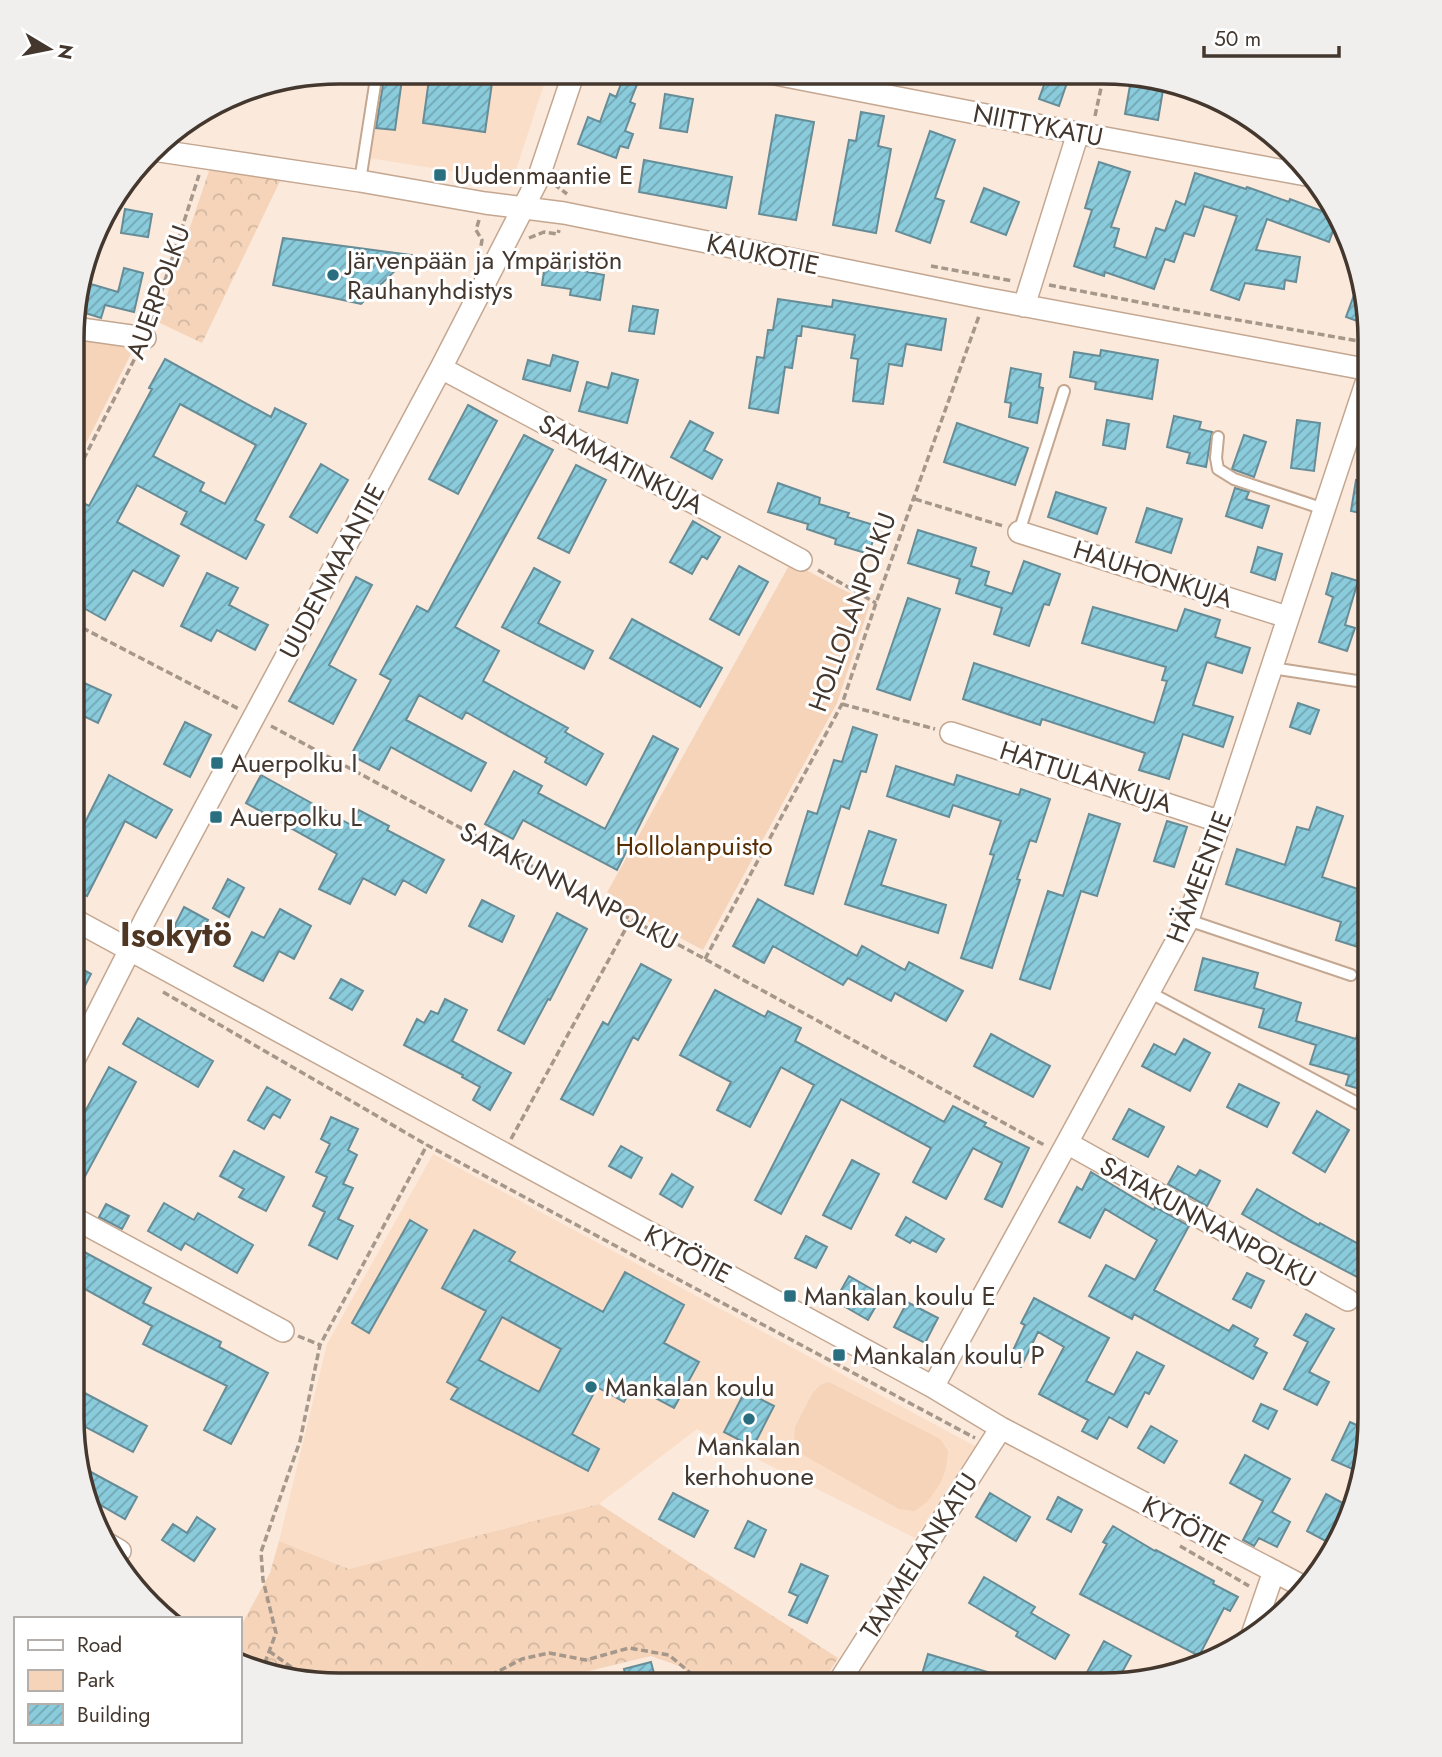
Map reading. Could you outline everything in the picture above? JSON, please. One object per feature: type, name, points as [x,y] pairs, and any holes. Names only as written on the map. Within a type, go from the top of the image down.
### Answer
[{"type":"street","name":"UUDENMAANTIE","points":[[84,1039],[441,368],[538,179],[570,84]]},
{"type":"street","name":"NIITTYKATU","points":[[827,84],[1297,173]]},
{"type":"street","points":[[1024,306],[1085,134]]},
{"type":"street","name":"KAUKOTIE","points":[[166,152],[577,216],[983,298],[1358,369]]},
{"type":"street","points":[[85,329],[145,338]]},
{"type":"street","name":"SAMMATINKUJA","points":[[441,368],[801,560]]},
{"type":"street","name":"HÄMEENTIE","points":[[933,1387],[1188,920],[1358,407]]},
{"type":"street","name":"HAUHONKUJA","points":[[1019,531],[1287,617]]},
{"type":"street","name":"HATTULANKUJA","points":[[951,733],[1221,822]]},
{"type":"street","name":"KYTÖTIE","points":[[84,925],[933,1387],[996,1437],[1297,1583]]},
{"type":"street","name":"SATAKUNNANPOLKU","points":[[1064,1149],[1348,1300]]},
{"type":"street","points":[[84,1223],[283,1331]]},
{"type":"street","name":"TAMMELANKATU","points":[[845,1673],[996,1437]]},
{"type":"street","points":[[1257,1621],[1275,1571]]},
{"type":"lane","points":[[360,181],[375,84]]},
{"type":"lane","points":[[1019,531],[1064,391]]},
{"type":"lane","points":[[1218,438],[1216,458],[1219,469],[1234,479],[1324,509]]},
{"type":"lane","points":[[1272,668],[1358,681]]},
{"type":"lane","points":[[1188,920],[1351,975]]},
{"type":"lane","points":[[1149,992],[1358,1103]]},
{"type":"path","points":[[1085,134],[1101,84]]},
{"type":"path","name":"AUERPOLKU","points":[[84,458],[145,338],[205,157]]},
{"type":"path","points":[[550,182],[573,197]]},
{"type":"path","points":[[932,266],[1358,342]]},
{"type":"path","name":"HOLLOLANPOLKU","points":[[705,959],[842,705],[976,325],[986,276]]},
{"type":"path","points":[[915,499],[1019,531]]},
{"type":"path","points":[[801,560],[876,603]]},
{"type":"path","name":"SATAKUNNANPOLKU","points":[[84,628],[1064,1149]]},
{"type":"path","points":[[842,705],[951,733]]},
{"type":"path","points":[[503,1154],[631,919]]},
{"type":"path","points":[[163,992],[427,1145],[885,1388],[996,1437]]},
{"type":"path","points":[[265,1662],[276,1633],[263,1580],[261,1552],[300,1441],[320,1345],[427,1145]]},
{"type":"path","points":[[1175,1543],[1266,1595]]},
{"type":"path","points":[[495,1673],[522,1659],[549,1653],[586,1660],[629,1648],[669,1655],[690,1673]]},
{"type":"path","points":[[269,1651],[294,1669]]},
{"type":"shaded area","points":[[379,84],[544,84],[515,173],[502,179],[368,158]]},
{"type":"shaded area","name":"Mankalan koulu","points":[[433,1154],[975,1446],[915,1538],[697,1429],[599,1504],[349,1569],[279,1541],[327,1344]]},
{"type":"green space","points":[[211,165],[282,177],[202,343],[158,322]]},
{"type":"green space","points":[[84,334],[137,342],[84,447]]},
{"type":"green space","name":"Hollolanpuisto","points":[[791,562],[870,604],[837,703],[703,950],[604,898]]},
{"type":"green space","points":[[829,1382],[940,1439],[948,1451],[941,1482],[928,1501],[915,1511],[899,1509],[796,1451],[795,1427],[812,1394],[820,1385]]},
{"type":"green space","points":[[599,1504],[838,1658],[829,1673],[686,1673],[685,1668],[651,1656],[581,1673],[339,1673],[289,1668],[242,1654],[242,1625],[270,1573],[279,1541],[349,1569]]},
{"type":"building","points":[[383,84],[401,84],[395,130],[376,128]]},
{"type":"building","points":[[428,84],[492,84],[485,132],[423,123]]},
{"type":"building","points":[[621,84],[637,84],[630,102],[635,104],[625,131],[633,134],[628,148],[620,146],[616,158],[578,144],[588,117],[600,122],[610,94],[616,97]]},
{"type":"building","points":[[1044,84],[1067,84],[1059,106],[1039,99]]},
{"type":"building","points":[[1130,86],[1163,91],[1158,120],[1125,114]]},
{"type":"building","points":[[665,94],[693,99],[687,132],[660,128]]},
{"type":"building","points":[[861,112],[884,116],[878,146],[891,149],[876,233],[833,225],[849,140],[856,141]]},
{"type":"building","points":[[776,115],[814,122],[796,220],[759,214]]},
{"type":"building","points":[[930,131],[955,140],[935,198],[944,201],[930,243],[896,231]]},
{"type":"building","points":[[644,160],[732,177],[726,208],[639,192]]},
{"type":"building","points":[[1099,162],[1130,172],[1111,227],[1119,229],[1114,247],[1146,258],[1156,228],[1165,231],[1176,201],[1185,205],[1195,173],[1289,202],[1290,199],[1324,212],[1334,229],[1329,242],[1267,219],[1256,250],[1300,257],[1296,282],[1285,280],[1284,289],[1245,283],[1239,300],[1211,290],[1237,216],[1204,206],[1194,236],[1184,233],[1174,262],[1165,259],[1154,289],[1105,272],[1104,276],[1074,266],[1092,210],[1085,208]]},
{"type":"building","points":[[984,188],[1019,202],[1006,235],[971,222]]},
{"type":"building","points":[[125,209],[152,214],[148,237],[121,233]]},
{"type":"building","name":"Järvenpään ja Ympäristön Rauhanyhdistys","points":[[283,238],[411,255],[361,304],[273,285]]},
{"type":"building","points":[[546,258],[579,263],[578,270],[604,275],[600,300],[570,295],[571,289],[542,285]]},
{"type":"building","points":[[124,268],[143,273],[134,312],[105,305],[101,318],[86,313],[90,284],[118,292]]},
{"type":"building","points":[[1354,295],[1357,321],[1346,317]]},
{"type":"building","points":[[778,299],[832,307],[833,300],[946,319],[941,350],[906,344],[902,366],[889,364],[883,404],[853,401],[858,359],[851,358],[855,335],[802,326],[801,336],[797,336],[792,368],[785,367],[778,413],[749,408],[757,357],[764,358],[768,330],[773,330]]},
{"type":"building","points":[[633,306],[658,310],[654,334],[629,331]]},
{"type":"building","points":[[1101,350],[1158,360],[1152,399],[1095,389],[1096,382],[1070,377],[1074,352],[1100,356]]},
{"type":"building","points":[[553,355],[578,362],[570,391],[523,379],[528,360],[550,366]]},
{"type":"building","points":[[165,359],[271,417],[275,408],[306,424],[255,520],[264,525],[246,559],[181,524],[187,512],[137,485],[117,522],[179,556],[163,586],[133,570],[105,620],[84,608],[84,503],[89,506],[152,389],[149,388]],"holes":[[[180,404],[256,445],[225,504],[200,491],[204,483],[153,456]]]},
{"type":"building","points":[[1011,368],[1041,374],[1039,387],[1043,388],[1037,423],[1009,417],[1011,403],[1005,402]]},
{"type":"building","points":[[612,373],[638,380],[627,423],[579,411],[587,382],[608,388]]},
{"type":"building","points":[[468,405],[497,421],[458,494],[429,479]]},
{"type":"building","points":[[1174,416],[1201,422],[1199,429],[1212,432],[1206,467],[1187,463],[1190,453],[1167,447]]},
{"type":"building","points":[[1107,420],[1129,424],[1125,449],[1103,445]]},
{"type":"building","points":[[1297,420],[1320,423],[1314,471],[1291,468]]},
{"type":"building","points":[[690,421],[713,433],[704,450],[722,460],[712,479],[671,457]]},
{"type":"building","points":[[957,423],[1028,448],[1015,485],[944,462]]},
{"type":"building","points":[[524,435],[553,450],[455,627],[499,651],[483,681],[568,728],[565,732],[603,754],[586,785],[545,762],[547,758],[466,712],[462,719],[419,695],[406,720],[486,763],[471,791],[391,747],[379,770],[351,755],[391,680],[380,674],[417,606],[428,612]]},
{"type":"building","points":[[1244,435],[1266,442],[1254,477],[1232,469]]},
{"type":"building","points":[[321,464],[348,480],[317,533],[290,517]]},
{"type":"building","points":[[576,465],[606,480],[569,553],[538,538]]},
{"type":"building","points":[[1356,480],[1358,512],[1351,511]]},
{"type":"building","points":[[778,483],[820,498],[819,504],[849,513],[847,517],[877,526],[869,554],[835,544],[836,539],[807,529],[808,524],[768,512]]},
{"type":"building","points":[[1235,488],[1249,492],[1246,499],[1269,506],[1262,528],[1226,516]]},
{"type":"building","points":[[1056,492],[1106,508],[1097,534],[1048,517]]},
{"type":"building","points":[[1147,508],[1182,519],[1171,553],[1136,542]]},
{"type":"building","points":[[693,521],[720,537],[707,559],[702,556],[692,574],[670,562]]},
{"type":"building","points":[[918,530],[976,548],[971,566],[989,572],[985,585],[1012,594],[1024,561],[1060,574],[1049,605],[1044,604],[1029,646],[994,634],[1002,608],[956,593],[960,579],[908,563]]},
{"type":"building","points":[[1258,547],[1282,554],[1275,580],[1251,572]]},
{"type":"building","points":[[739,566],[768,582],[739,635],[710,619]]},
{"type":"building","points":[[534,568],[560,582],[538,623],[593,651],[584,669],[502,627]]},
{"type":"building","points":[[207,573],[238,588],[229,605],[268,625],[255,650],[217,630],[211,641],[181,626]]},
{"type":"building","points":[[1332,573],[1358,581],[1345,625],[1355,628],[1347,651],[1319,642],[1333,597],[1326,594]]},
{"type":"building","points":[[356,577],[372,585],[329,665],[356,680],[333,724],[289,701]]},
{"type":"building","points":[[908,598],[940,609],[910,700],[877,689]]},
{"type":"building","points":[[1093,607],[1177,631],[1185,609],[1220,620],[1215,637],[1250,648],[1242,673],[1207,662],[1193,705],[1233,717],[1223,747],[1183,734],[1169,779],[1139,770],[1145,753],[1042,719],[1040,725],[963,699],[974,663],[1154,723],[1167,681],[1162,680],[1166,667],[1082,643]]},
{"type":"building","points":[[632,619],[722,668],[700,707],[610,658]]},
{"type":"building","points":[[84,683],[111,695],[98,723],[84,716]]},
{"type":"building","points":[[1298,703],[1319,710],[1310,734],[1290,727]]},
{"type":"building","points":[[185,722],[211,735],[190,777],[164,764]]},
{"type":"building","points":[[853,727],[877,735],[866,772],[861,771],[849,809],[841,806],[813,894],[785,885],[808,811],[817,814],[834,760],[842,762]]},
{"type":"building","points":[[653,736],[678,749],[617,870],[523,820],[513,839],[485,824],[514,771],[542,786],[538,793],[605,829]]},
{"type":"building","points":[[896,766],[954,785],[957,775],[1019,795],[1021,789],[1050,799],[1036,842],[1030,840],[992,968],[961,958],[994,855],[990,854],[1001,821],[953,805],[949,817],[887,796]]},
{"type":"building","points":[[109,775],[172,810],[156,838],[125,821],[87,896],[84,894],[84,824]]},
{"type":"building","points":[[261,775],[351,825],[359,810],[389,826],[387,830],[444,860],[426,893],[403,880],[395,895],[363,878],[350,904],[319,889],[337,854],[246,803]]},
{"type":"building","points":[[1317,807],[1343,816],[1322,877],[1358,889],[1358,947],[1336,940],[1341,922],[1226,884],[1237,849],[1285,865],[1297,827],[1309,830]]},
{"type":"building","points":[[1089,814],[1120,824],[1097,896],[1081,891],[1050,989],[1020,979],[1048,891],[1063,896]]},
{"type":"building","points":[[1167,821],[1187,827],[1174,867],[1154,861]]},
{"type":"building","points":[[869,831],[896,840],[881,885],[946,905],[938,933],[845,904]]},
{"type":"building","points":[[228,879],[244,888],[229,917],[213,908]]},
{"type":"building","points":[[758,899],[857,956],[862,946],[905,970],[909,962],[963,991],[946,1021],[895,993],[891,1001],[848,978],[843,985],[773,946],[764,963],[733,946]]},
{"type":"building","points":[[482,900],[514,916],[502,942],[469,926]]},
{"type":"building","points":[[184,907],[208,920],[198,940],[174,927]]},
{"type":"building","points":[[280,909],[311,926],[294,959],[279,951],[263,981],[234,966],[252,932],[264,938]]},
{"type":"building","points":[[557,913],[587,929],[524,1044],[498,1030]]},
{"type":"building","points":[[1203,958],[1258,973],[1254,988],[1301,1003],[1296,1021],[1356,1039],[1358,1032],[1358,1088],[1346,1085],[1349,1075],[1310,1064],[1316,1045],[1259,1027],[1264,1009],[1195,990]]},
{"type":"building","points":[[641,964],[671,980],[638,1040],[633,1037],[593,1115],[561,1099],[603,1022],[608,1025]]},
{"type":"building","points":[[84,970],[91,974],[84,988]]},
{"type":"building","points":[[341,979],[363,991],[352,1010],[330,998]]},
{"type":"building","points":[[715,990],[765,1017],[768,1011],[801,1028],[795,1041],[944,1122],[953,1106],[986,1123],[984,1126],[1029,1148],[1002,1207],[985,1199],[1002,1163],[973,1148],[946,1199],[913,1182],[931,1148],[841,1099],[781,1214],[755,1200],[814,1085],[781,1067],[750,1127],[717,1110],[731,1082],[680,1055]]},
{"type":"building","points":[[445,999],[467,1010],[452,1041],[511,1073],[490,1110],[473,1100],[480,1087],[462,1077],[463,1075],[404,1045],[417,1019],[424,1023],[431,1011],[438,1014]]},
{"type":"building","points":[[138,1018],[213,1061],[198,1087],[123,1044]]},
{"type":"building","points":[[991,1034],[1050,1066],[1033,1097],[974,1066]]},
{"type":"building","points":[[1184,1039],[1210,1053],[1190,1091],[1142,1066],[1154,1044],[1175,1055]]},
{"type":"building","points":[[109,1067],[136,1082],[84,1178],[84,1114]]},
{"type":"building","points":[[1239,1084],[1279,1103],[1267,1127],[1227,1107]]},
{"type":"building","points":[[267,1087],[290,1100],[280,1118],[273,1114],[264,1129],[248,1120]]},
{"type":"building","points":[[1129,1109],[1164,1127],[1148,1157],[1113,1139]]},
{"type":"building","points":[[1317,1111],[1349,1130],[1325,1172],[1293,1153]]},
{"type":"building","points":[[331,1117],[358,1129],[348,1150],[357,1155],[343,1184],[353,1188],[338,1219],[353,1226],[337,1259],[309,1245],[325,1212],[313,1206],[327,1177],[316,1172],[330,1144],[321,1139]]},
{"type":"building","points":[[621,1146],[642,1158],[631,1178],[609,1166]]},
{"type":"building","points":[[234,1151],[284,1177],[266,1211],[239,1197],[244,1189],[220,1176]]},
{"type":"building","points":[[852,1160],[879,1174],[851,1229],[823,1215]]},
{"type":"building","points":[[1178,1166],[1196,1176],[1200,1170],[1220,1181],[1207,1206],[1168,1184]]},
{"type":"building","points":[[1091,1172],[1154,1210],[1155,1207],[1189,1226],[1154,1290],[1229,1331],[1233,1325],[1258,1339],[1254,1346],[1267,1353],[1253,1379],[1134,1314],[1132,1319],[1089,1296],[1106,1265],[1135,1280],[1157,1240],[1105,1209],[1090,1238],[1059,1222],[1077,1187],[1082,1190]]},
{"type":"building","points":[[672,1174],[693,1187],[682,1207],[660,1194]]},
{"type":"building","points":[[1257,1189],[1319,1225],[1320,1223],[1358,1244],[1358,1275],[1357,1277],[1242,1214]]},
{"type":"building","points":[[164,1203],[194,1220],[198,1213],[253,1245],[237,1273],[185,1243],[181,1250],[148,1231]]},
{"type":"building","points":[[106,1204],[129,1216],[122,1229],[99,1217]]},
{"type":"building","points":[[906,1217],[944,1239],[936,1252],[896,1235]]},
{"type":"building","points":[[410,1220],[427,1230],[369,1333],[352,1323]]},
{"type":"building","points":[[474,1230],[515,1252],[509,1261],[603,1312],[625,1272],[684,1305],[664,1343],[699,1362],[674,1408],[633,1386],[624,1402],[597,1387],[572,1434],[599,1449],[588,1471],[451,1399],[458,1388],[447,1382],[486,1311],[442,1288]],"holes":[[[502,1317],[561,1349],[539,1392],[479,1360]]]},
{"type":"building","points":[[806,1236],[827,1247],[816,1268],[795,1258]]},
{"type":"building","points":[[84,1252],[151,1288],[143,1303],[221,1342],[219,1347],[268,1373],[231,1444],[204,1430],[227,1386],[143,1344],[152,1326],[84,1289]]},
{"type":"building","points":[[1247,1273],[1264,1281],[1251,1308],[1233,1299]]},
{"type":"building","points":[[849,1276],[882,1295],[868,1320],[835,1301]]},
{"type":"building","points":[[1034,1298],[1109,1338],[1086,1381],[1114,1395],[1137,1352],[1164,1366],[1149,1394],[1145,1392],[1127,1427],[1109,1417],[1097,1439],[1082,1431],[1088,1420],[1039,1394],[1064,1347],[1038,1332],[1021,1367],[1008,1361],[1025,1325],[1021,1323]]},
{"type":"building","points":[[907,1302],[938,1318],[925,1343],[894,1327]]},
{"type":"building","points":[[1306,1314],[1334,1329],[1309,1372],[1329,1382],[1317,1405],[1284,1389],[1308,1342],[1294,1335]]},
{"type":"building","name":"Mankalan kerhohuone","points":[[745,1391],[774,1406],[753,1447],[724,1432]]},
{"type":"building","points":[[84,1393],[147,1426],[133,1452],[85,1427]]},
{"type":"building","points":[[1261,1404],[1277,1411],[1268,1429],[1253,1421]]},
{"type":"building","points":[[1350,1422],[1358,1425],[1353,1469],[1332,1460]]},
{"type":"building","points":[[1151,1426],[1177,1441],[1164,1463],[1138,1448]]},
{"type":"building","points":[[1245,1455],[1290,1479],[1272,1512],[1290,1522],[1277,1547],[1259,1538],[1254,1546],[1243,1540],[1263,1501],[1230,1483]]},
{"type":"building","points":[[90,1471],[137,1497],[125,1519],[99,1504]]},
{"type":"building","points":[[673,1493],[708,1511],[694,1537],[659,1519]]},
{"type":"building","points":[[990,1493],[1030,1517],[1016,1541],[976,1517]]},
{"type":"building","points":[[1326,1494],[1343,1503],[1326,1542],[1307,1531]]},
{"type":"building","points":[[1058,1497],[1082,1510],[1071,1532],[1047,1519]]},
{"type":"building","points":[[197,1517],[215,1529],[194,1561],[162,1540],[173,1524],[187,1533]]},
{"type":"building","points":[[748,1521],[766,1530],[754,1557],[735,1548]]},
{"type":"building","points":[[1113,1526],[1238,1597],[1230,1611],[1224,1608],[1200,1654],[1080,1594],[1107,1544],[1103,1542]]},
{"type":"building","points":[[801,1564],[828,1576],[807,1623],[789,1615],[798,1596],[789,1592]]},
{"type":"building","points":[[984,1577],[1035,1607],[1031,1613],[1069,1635],[1055,1659],[1016,1636],[1018,1632],[969,1603]]},
{"type":"building","points":[[1104,1641],[1131,1656],[1122,1672],[1087,1673]]},
{"type":"building","points":[[928,1654],[991,1673],[922,1673]]},
{"type":"building","points":[[651,1662],[654,1673],[625,1673],[624,1669]]},
{"type":"place","name":"Uudenmaantie E","points":[[440,175]]},
{"type":"place","name":"Järvenpään ja Ympäristön Rauhanyhdistys","points":[[333,275]]},
{"type":"place","name":"Auerpolku I","points":[[217,763]]},
{"type":"place","name":"Auerpolku L","points":[[216,817]]},
{"type":"place","name":"Mankalan koulu E","points":[[790,1296]]},
{"type":"place","name":"Mankalan koulu P","points":[[839,1355]]},
{"type":"place","name":"Mankalan koulu","points":[[591,1387]]},
{"type":"place","name":"Mankalan kerhohuone","points":[[749,1419]]},
{"type":"district","name":"Isokytö","points":[[176,934]]}]
